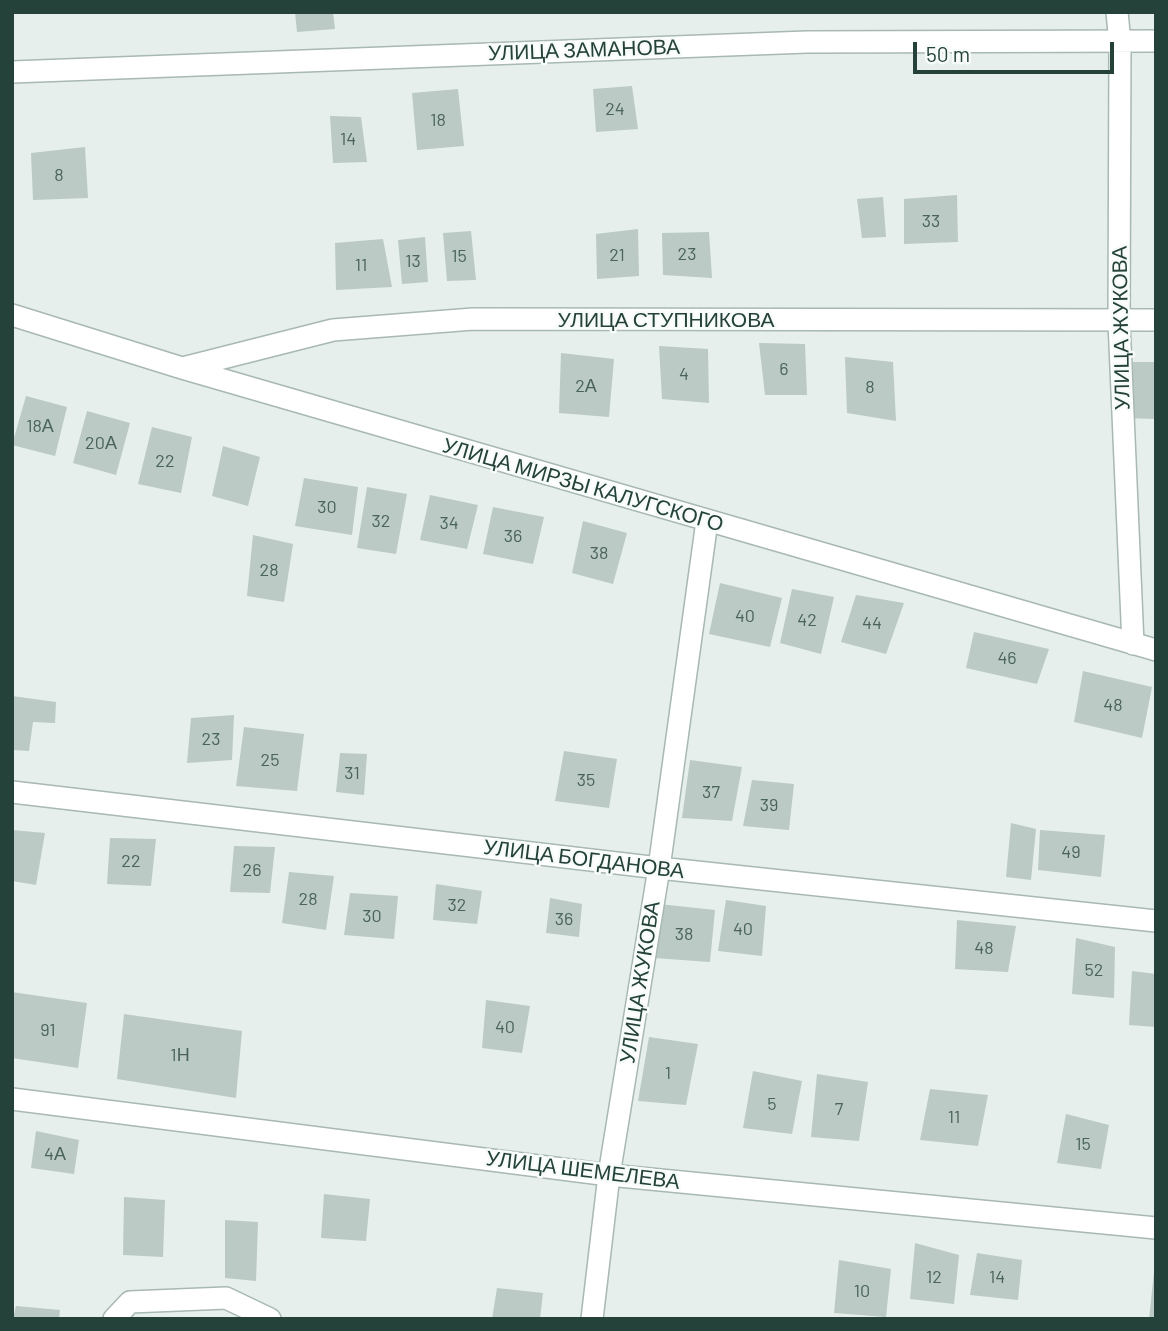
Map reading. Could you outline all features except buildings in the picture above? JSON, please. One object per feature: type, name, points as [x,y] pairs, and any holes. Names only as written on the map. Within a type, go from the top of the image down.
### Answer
[{"type":"street","name":"УЛИЦА ЖУКОВА","points":[[1117,12],[1120,43],[1119,322],[1133,643]]},
{"type":"street","name":"УЛИЦА ЗАМАНОВА","points":[[12,72],[807,42],[1156,41]]},
{"type":"street","name":"УЛИЦА МИРЗЫ КАЛУГСКОГО","points":[[12,315],[182,368],[1156,650]]},
{"type":"street","name":"УЛИЦА СТУПНИКОВА","points":[[182,368],[333,330],[472,319],[1156,320]]},
{"type":"street","name":"УЛИЦА ЖУКОВА","points":[[592,1319],[609,1175],[659,868],[707,521]]},
{"type":"street","name":"УЛИЦА БОГДАНОВА","points":[[12,792],[659,868],[1156,921]]},
{"type":"street","name":"УЛИЦА ШЕМЕЛЕВА","points":[[12,1099],[609,1175],[1156,1228]]},
{"type":"street","points":[[114,1319],[130,1301],[226,1298],[270,1319]]}]
